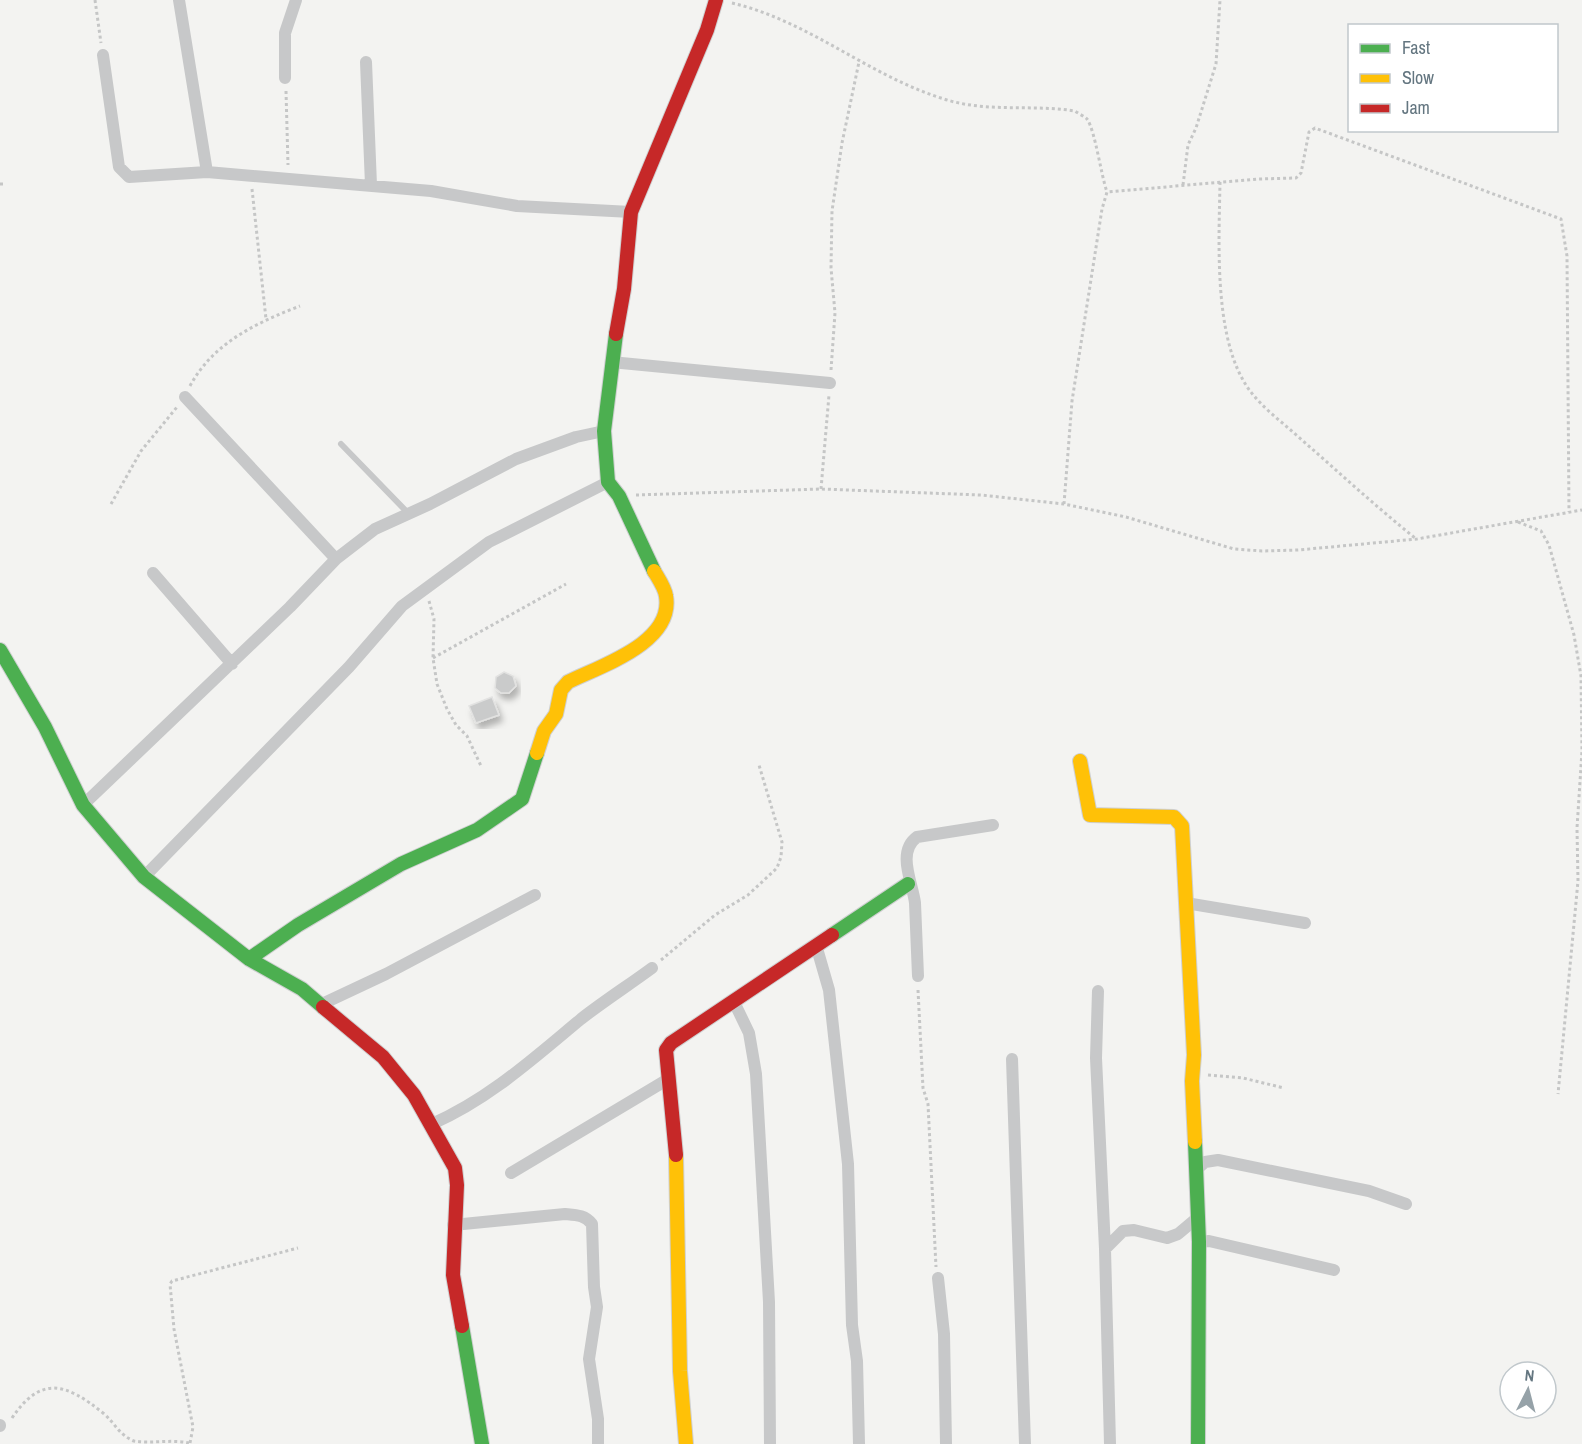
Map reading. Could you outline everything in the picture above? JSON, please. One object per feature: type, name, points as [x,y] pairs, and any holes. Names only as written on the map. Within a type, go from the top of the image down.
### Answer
[{"type":"street","points":[[179,0],[207,172]]},
{"type":"street","points":[[285,78],[285,33],[296,0]]},
{"type":"street","points":[[249,959],[298,925],[401,864],[477,830],[513,807],[522,799],[544,730],[556,714],[561,690],[568,682],[645,642],[658,629],[666,613],[666,595],[619,496],[608,482],[604,431],[611,362],[624,289],[631,212],[707,30],[722,1]]},
{"type":"street","points":[[103,55],[119,167],[129,177],[207,172],[251,175],[431,191],[517,206],[631,212]]},
{"type":"street","points":[[366,62],[371,185]]},
{"type":"street","points":[[611,362],[830,383]]},
{"type":"street","points":[[185,397],[336,559]]},
{"type":"street","points":[[83,805],[232,664],[336,559],[375,529],[544,447],[604,431]]},
{"type":"street","points":[[144,877],[317,700],[402,606],[489,542],[608,482]]},
{"type":"street","points":[[153,573],[232,664]]},
{"type":"street","points":[[0,650],[45,727],[83,805],[144,877],[249,959],[302,989],[383,1057],[414,1095],[455,1168],[457,1185],[453,1225],[453,1275],[482,1444]]},
{"type":"street","points":[[1080,761],[1087,811],[1090,815],[1174,817],[1180,821],[1194,1055],[1192,1081],[1199,1242],[1198,1444]]},
{"type":"street","points":[[918,976],[916,913],[914,892],[908,884],[908,848],[917,837],[993,825]]},
{"type":"street","points":[[686,1444],[680,1371],[675,1126],[670,1078],[665,1058],[670,1043],[735,1004],[816,945],[908,884]]},
{"type":"street","points":[[320,1005],[386,974],[535,895]]},
{"type":"street","points":[[1186,903],[1305,923]]},
{"type":"street","points":[[816,945],[829,990],[848,1164],[852,1325],[857,1361],[859,1444]]},
{"type":"street","points":[[432,1125],[457,1113],[505,1082],[582,1019],[652,968]]},
{"type":"street","points":[[1098,991],[1096,1058],[1105,1250],[1110,1444]]},
{"type":"street","points":[[735,1004],[749,1033],[756,1074],[769,1302],[770,1444]]},
{"type":"street","points":[[1012,1059],[1026,1444]]},
{"type":"street","points":[[511,1173],[670,1078]]},
{"type":"street","points":[[1196,1170],[1204,1162],[1235,1163],[1369,1191],[1406,1204]]},
{"type":"street","points":[[453,1225],[565,1214],[580,1215],[592,1224],[597,1307],[589,1359],[598,1419],[598,1444]]},
{"type":"street","points":[[1105,1250],[1123,1231],[1134,1230],[1167,1238],[1178,1234],[1197,1218]]},
{"type":"street","points":[[1199,1242],[1209,1241],[1334,1270]]},
{"type":"street","points":[[938,1278],[944,1334],[946,1444]]},
{"type":"lane","points":[[341,444],[408,513]]},
{"type":"path","points":[[95,0],[103,55]]},
{"type":"path","points":[[1184,185],[1188,145],[1197,128],[1216,64],[1221,0]]},
{"type":"path","points":[[722,1],[756,9],[792,23],[860,61],[917,89],[962,104],[1002,109],[1058,109],[1075,111],[1086,118],[1093,131],[1099,169],[1107,192],[1102,209],[1078,353],[1064,504]]},
{"type":"path","points":[[821,489],[835,313],[831,268],[832,211],[860,61]]},
{"type":"path","points":[[285,78],[288,179]]},
{"type":"path","points":[[1107,192],[1296,178],[1301,173],[1309,132],[1315,128],[1561,219],[1567,256],[1569,512]]},
{"type":"path","points":[[251,175],[266,319]]},
{"type":"path","points":[[1220,182],[1219,245],[1227,337],[1243,381],[1258,401],[1353,488],[1417,539]]},
{"type":"path","points":[[619,496],[821,489],[970,494],[1064,504],[1126,517],[1234,549],[1298,550],[1461,533],[1582,510]]},
{"type":"path","points":[[1515,521],[1541,531],[1549,545],[1574,635],[1581,676],[1580,881],[1558,1094]]},
{"type":"path","points":[[433,658],[567,584]]},
{"type":"path","points":[[425,591],[434,619],[433,658],[437,684],[447,709],[456,725],[467,736],[482,766]]},
{"type":"path","points":[[652,968],[715,915],[748,895],[777,868],[781,857],[782,842],[759,765]]},
{"type":"path","points":[[918,976],[923,1088],[928,1104],[938,1278]]},
{"type":"path","points":[[1192,1081],[1202,1075],[1215,1075],[1284,1088]]},
{"type":"path","points":[[0,1425],[11,1419],[34,1391],[48,1388],[62,1389],[105,1414],[121,1434],[136,1442],[179,1441],[190,1444],[193,1427],[174,1329],[170,1284],[172,1281],[298,1248]]},
{"type":"building","points":[[504,672],[513,676],[516,686],[509,693],[501,693],[495,688],[496,677]]},
{"type":"building","points":[[492,697],[499,715],[476,723],[469,706]]},
{"type":"traffic: fast","points":[[616,334],[604,431],[608,482],[619,496],[654,571]]},
{"type":"traffic: fast","points":[[0,650],[45,727],[83,805],[144,877],[249,959],[302,989],[323,1007]]},
{"type":"traffic: fast","points":[[249,959],[298,925],[401,864],[477,830],[522,799],[537,753]]},
{"type":"traffic: fast","points":[[832,935],[908,884]]},
{"type":"traffic: fast","points":[[1195,1142],[1199,1242],[1198,1444]]},
{"type":"traffic: fast","points":[[462,1326],[482,1444]]},
{"type":"traffic: slow","points":[[537,753],[544,731],[556,714],[561,690],[568,682],[632,651],[659,627],[665,613],[666,596],[654,571]]},
{"type":"traffic: slow","points":[[1080,761],[1090,815],[1174,817],[1182,826],[1194,1055],[1192,1081],[1195,1142]]},
{"type":"traffic: slow","points":[[676,1155],[680,1371],[686,1444]]},
{"type":"traffic: jam","points":[[616,334],[624,289],[631,212],[707,30],[716,0]]},
{"type":"traffic: jam","points":[[676,1155],[666,1050],[671,1043],[832,935]]},
{"type":"traffic: jam","points":[[323,1007],[383,1057],[414,1095],[455,1168],[457,1185],[453,1275],[462,1326]]}]
